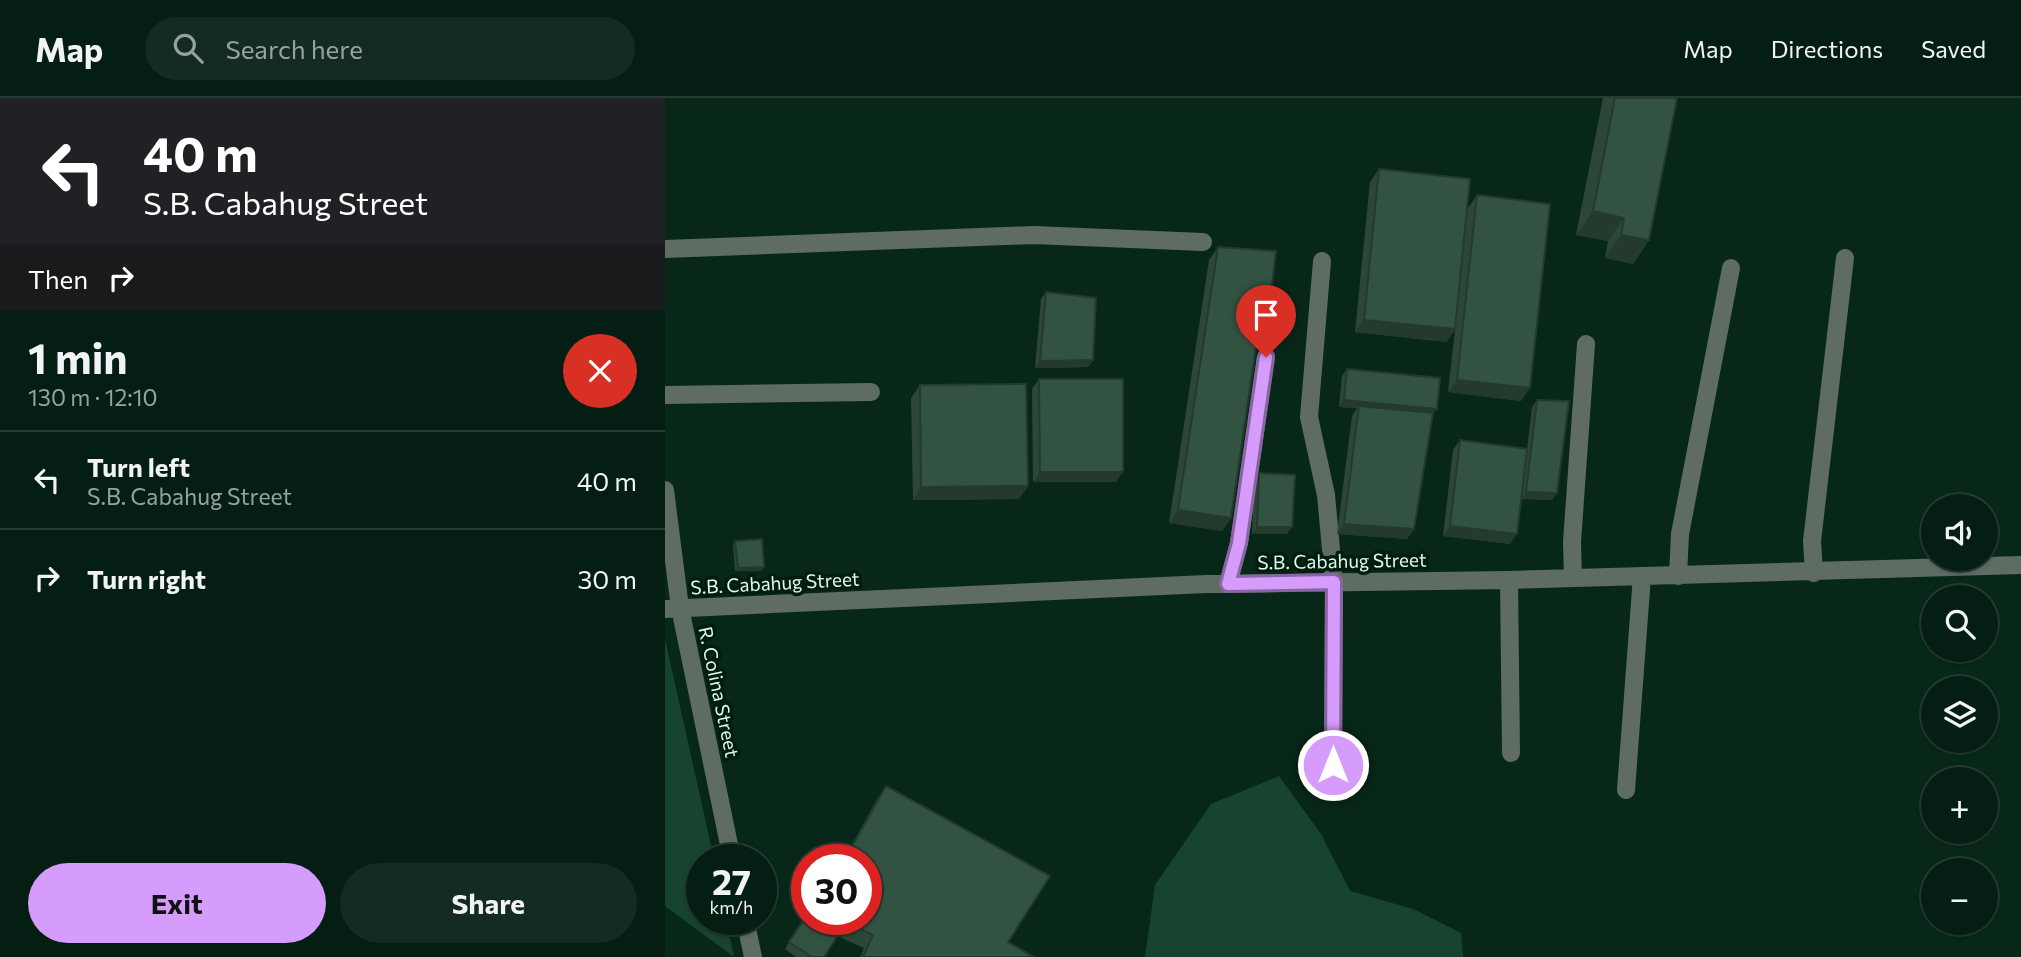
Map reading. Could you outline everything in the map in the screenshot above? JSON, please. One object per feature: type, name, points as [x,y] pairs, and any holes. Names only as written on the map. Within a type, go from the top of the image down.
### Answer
[{"type":"street","points":[[665,249],[1034,235],[1203,242]]},
{"type":"street","points":[[1814,573],[1812,541],[1845,258]]},
{"type":"street","points":[[1322,261],[1309,417],[1326,495],[1334,582],[1333,765]]},
{"type":"street","points":[[1678,576],[1680,534],[1731,268]]},
{"type":"street","points":[[1573,578],[1572,542],[1586,344]]},
{"type":"street","points":[[1228,584],[1239,543],[1266,357]]},
{"type":"street","points":[[665,394],[871,392]]},
{"type":"street","name":"R. Colina Street","points":[[665,490],[672,609],[728,844]]},
{"type":"street","name":"S.B. Cabahug Street","points":[[672,609],[1228,584],[1814,573],[2021,565]]},
{"type":"street","points":[[1626,790],[1642,576]]},
{"type":"street","points":[[1509,580],[1511,752]]},
{"type":"street","points":[[748,935],[753,957]]},
{"type":"green space","points":[[665,639],[711,844],[686,844],[686,922],[665,906]]},
{"type":"green space","points":[[1279,776],[1321,834],[1350,891],[1413,909],[1461,933],[1463,957],[1145,957],[1155,885],[1211,804]]},
{"type":"green space","points":[[704,935],[729,935],[734,957]]},
{"type":"building","points":[[1615,98],[1677,98],[1649,240],[1621,235],[1624,218],[1593,211]]},
{"type":"building","points":[[1379,169],[1470,179],[1455,329],[1364,320]]},
{"type":"building","points":[[1477,195],[1550,204],[1530,388],[1457,380]]},
{"type":"building","points":[[1218,247],[1276,251],[1271,294],[1264,292],[1231,518],[1178,510]]},
{"type":"building","points":[[1046,292],[1096,298],[1093,360],[1040,361]]},
{"type":"building","points":[[1347,369],[1440,378],[1437,409],[1344,400]]},
{"type":"building","points":[[1039,379],[1123,379],[1123,472],[1040,472]]},
{"type":"building","points":[[1026,384],[1028,486],[921,487],[920,385]]},
{"type":"building","points":[[1537,400],[1569,401],[1557,493],[1526,492]]},
{"type":"building","points":[[1359,406],[1433,413],[1414,529],[1344,524]]},
{"type":"building","points":[[1460,440],[1527,449],[1517,534],[1450,526]]},
{"type":"building","points":[[1259,473],[1295,475],[1292,527],[1257,527]]},
{"type":"building","points":[[762,539],[764,567],[738,568],[735,541]]},
{"type":"building","points":[[886,786],[1050,876],[1008,942],[1034,957],[863,957],[873,935],[882,935],[882,844],[853,844]]},
{"type":"building","points":[[794,935],[838,935],[824,957],[812,957],[789,942]]},
{"type":"route","points":[[1266,357],[1239,543],[1228,584],[1334,582],[1333,765]]}]
